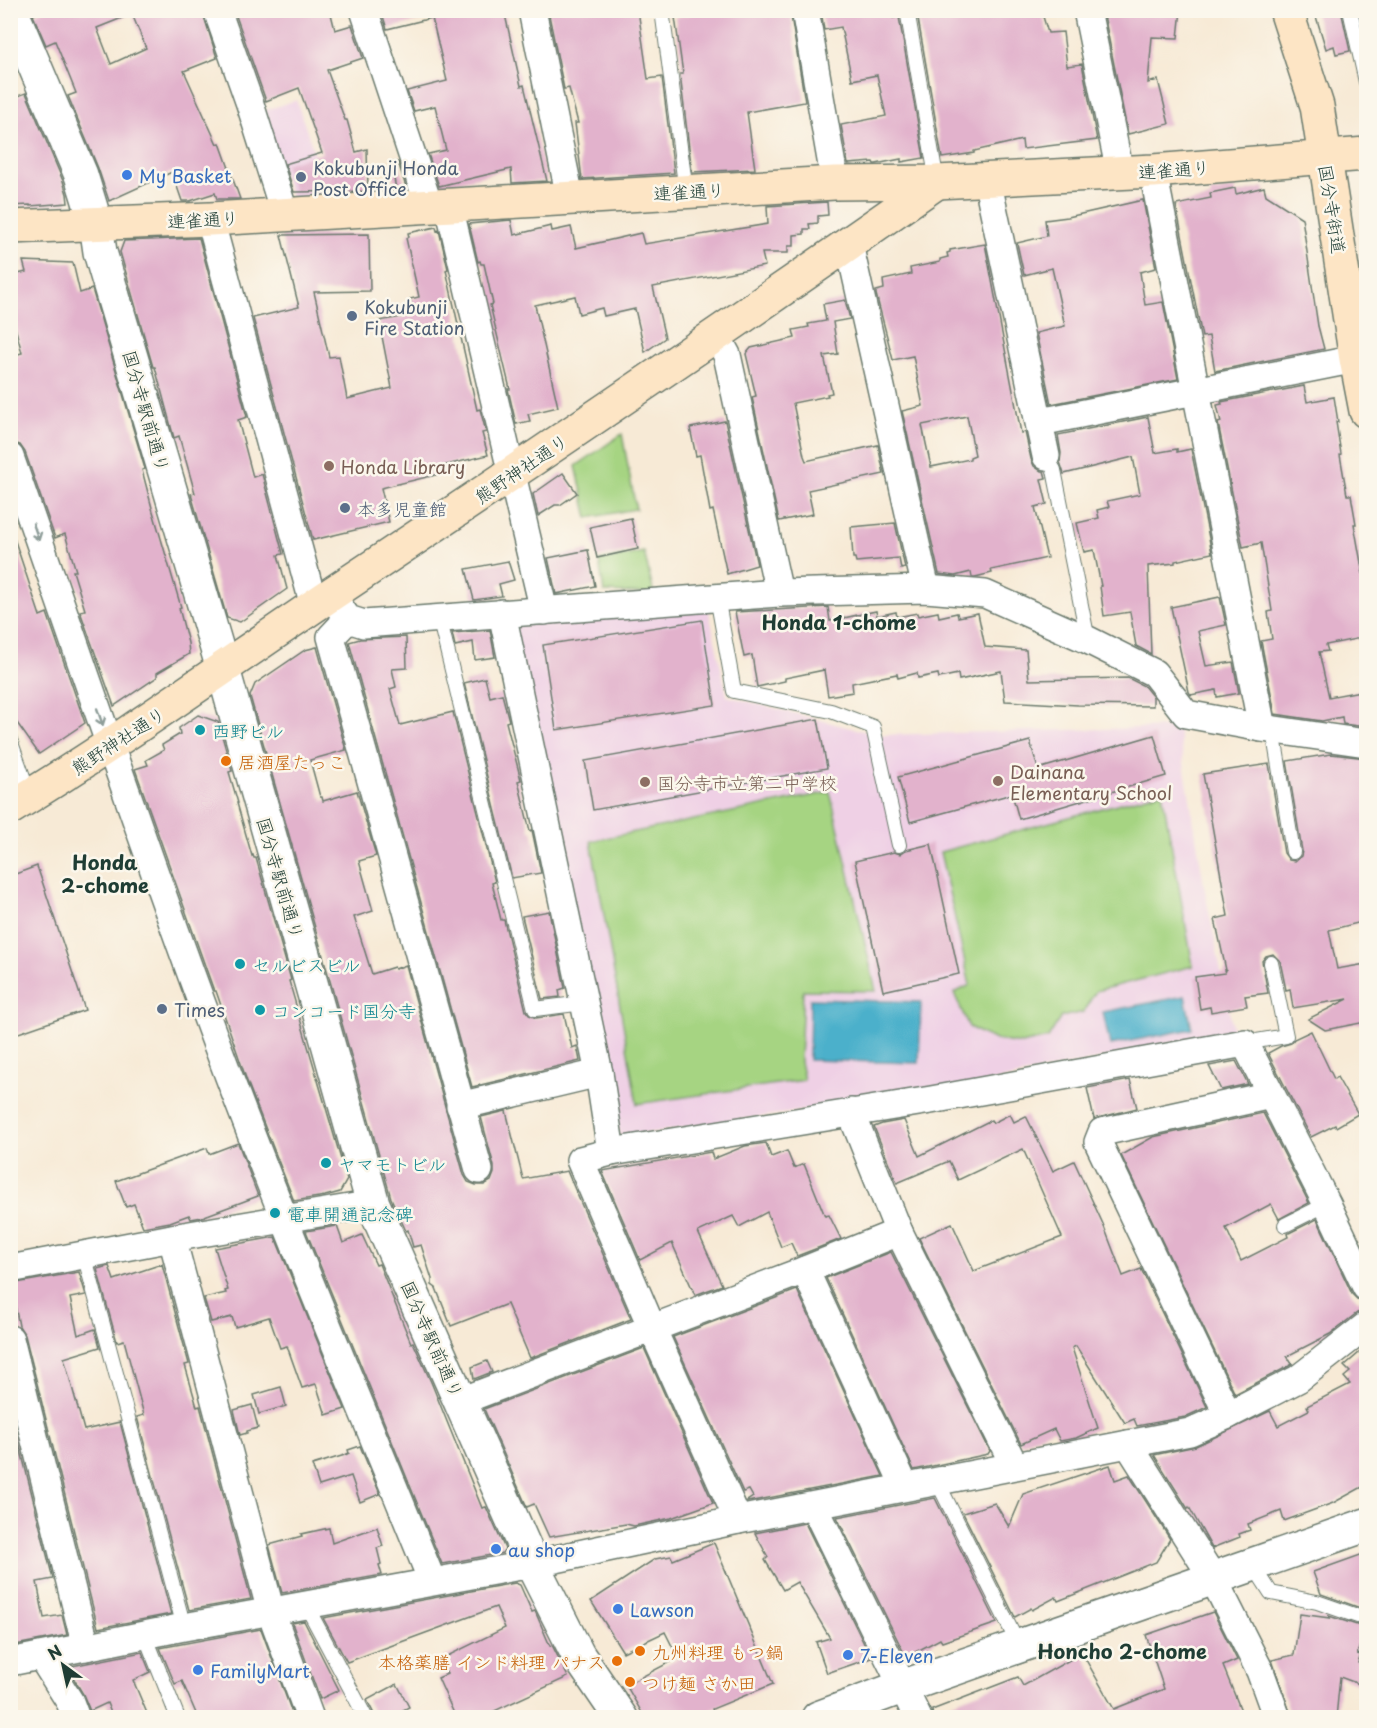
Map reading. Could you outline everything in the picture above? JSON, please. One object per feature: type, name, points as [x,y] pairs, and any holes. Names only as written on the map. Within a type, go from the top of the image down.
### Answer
[{"type":"main road","name":"国分寺街道","points":[[1286,10],[1317,106],[1366,411]]},
{"type":"main road","name":"連雀通り","points":[[10,227],[210,219],[835,183],[937,182],[1120,173],[1366,154]]},
{"type":"main road","name":"熊野神社通り","points":[[20,802],[110,746],[223,669],[331,607],[512,474],[937,182]]},
{"type":"street","points":[[217,10],[285,214]]},
{"type":"street","points":[[364,10],[439,206],[512,474],[544,611]]},
{"type":"street","points":[[532,10],[570,198]]},
{"type":"street","points":[[806,10],[835,183]]},
{"type":"street","points":[[1087,10],[1120,173]]},
{"type":"street","name":"国分寺駅前通り","points":[[12,11],[81,175],[96,224],[100,252],[223,669],[373,1204],[532,1564],[578,1655],[621,1718]]},
{"type":"street","points":[[1152,171],[1268,729]]},
{"type":"street","points":[[987,179],[1046,456]]},
{"type":"street","points":[[210,219],[331,607],[331,637],[478,1170]]},
{"type":"street","points":[[849,244],[926,589]]},
{"type":"street","points":[[716,335],[728,355],[780,593]]},
{"type":"street","points":[[1040,422],[1356,359]]},
{"type":"street","points":[[10,457],[207,1017],[285,1219],[432,1581]]},
{"type":"street","points":[[331,607],[364,624],[780,593],[926,589],[985,594],[1088,640],[1154,673],[1186,714],[1366,743]]},
{"type":"street","points":[[502,613],[599,1073],[611,1152]]},
{"type":"street","points":[[738,1520],[580,1161],[611,1152],[931,1100],[1245,1043],[1327,1204],[1366,1287]]},
{"type":"street","points":[[460,1106],[599,1073]]},
{"type":"street","points":[[1228,1415],[1098,1142],[1102,1132],[1271,1095]]},
{"type":"street","points":[[851,1112],[899,1232],[1014,1465]]},
{"type":"street","points":[[10,1269],[172,1238],[373,1204]]},
{"type":"street","points":[[461,1401],[899,1232]]},
{"type":"street","points":[[172,1238],[271,1612],[310,1718]]},
{"type":"street","points":[[805,1270],[905,1487]]},
{"type":"street","points":[[10,1662],[184,1627],[532,1564],[738,1520],[1190,1432],[1298,1379],[1366,1326]]},
{"type":"street","points":[[10,1339],[86,1647]]},
{"type":"street","points":[[1128,1444],[1213,1578],[1260,1671],[1277,1718]]},
{"type":"street","points":[[814,1506],[918,1718]]},
{"type":"street","points":[[818,1718],[902,1686],[1366,1525]]},
{"type":"street","points":[[41,1656],[70,1702],[76,1718]]},
{"type":"lane","points":[[662,10],[686,192]]},
{"type":"lane","points":[[907,10],[937,182]]},
{"type":"lane","points":[[1350,10],[1366,82]]},
{"type":"lane","points":[[1046,456],[1054,470],[1088,640]]},
{"type":"lane","points":[[717,597],[734,691],[831,711],[873,727],[899,844]]},
{"type":"lane","points":[[439,617],[535,1009],[584,1003]]},
{"type":"lane","points":[[1268,729],[1293,852]]},
{"type":"lane","points":[[10,740],[20,802]]},
{"type":"lane","points":[[1245,1043],[1286,1036],[1271,963]]},
{"type":"lane","points":[[1285,1226],[1327,1204]]},
{"type":"lane","points":[[84,1254],[184,1627]]},
{"type":"lane","points":[[937,1481],[1018,1646]]},
{"type":"lane","points":[[1253,1565],[1271,1593],[1317,1602],[1366,1619]]},
{"type":"lane","points":[[306,1605],[366,1718]]},
{"type":"lane","points":[[145,1635],[178,1718]]},
{"type":"shaded area","points":[[296,100],[331,201],[293,202],[261,112]]},
{"type":"shaded area","points":[[706,598],[727,696],[878,735],[1178,727],[1206,897],[1233,1030],[968,1087],[620,1137],[502,613]]},
{"type":"green space","points":[[622,434],[636,509],[588,518],[576,466]]},
{"type":"green space","points":[[644,552],[654,594],[604,592],[599,561]]},
{"type":"green space","points":[[830,792],[876,991],[803,990],[800,1062],[804,1080],[637,1104],[591,841]]},
{"type":"green space","points":[[1162,792],[1193,966],[1096,991],[1083,1012],[1061,1017],[1048,1038],[1021,1044],[996,1040],[969,1027],[954,993],[970,985],[940,852]]},
{"type":"water","points":[[1185,996],[1192,1029],[1110,1045],[1103,1012]]},
{"type":"water","points":[[810,999],[921,1002],[919,1063],[809,1060]]},
{"type":"building","points":[[43,10],[202,10],[217,58],[184,71],[217,144],[220,143],[240,199],[217,199],[215,193],[190,201],[182,201],[172,172],[109,201],[68,96],[76,93],[55,41],[46,45],[33,15]],"holes":[[[132,14],[146,48],[111,64],[97,28]]]},
{"type":"building","points":[[234,10],[330,10],[335,30],[352,25],[363,58],[327,70],[345,120],[347,120],[356,152],[367,149],[368,191],[294,192],[285,164],[322,153],[299,88],[266,101]]},
{"type":"building","points":[[381,10],[504,10],[521,86],[524,85],[547,181],[512,183],[511,169],[439,186],[428,154],[446,150],[435,106],[414,111],[407,91],[447,81],[432,18],[387,29]]},
{"type":"building","points":[[548,10],[638,10],[648,79],[662,77],[674,173],[582,179],[575,123],[578,123],[569,88],[564,89]]},
{"type":"building","points":[[712,10],[790,10],[805,102],[747,112],[755,169],[692,172],[675,17]]},
{"type":"building","points":[[821,10],[892,10],[893,18],[899,17],[924,158],[901,162],[901,159],[876,164],[873,162],[848,164],[841,125],[886,116],[877,75],[852,80],[841,27],[824,30]]},
{"type":"building","points":[[931,10],[1041,10],[1048,33],[1063,32],[1067,66],[1082,64],[1097,140],[1023,149],[1022,140],[974,151],[974,153],[942,158],[917,13]]},
{"type":"building","points":[[1103,10],[1181,10],[1178,38],[1152,37],[1148,83],[1158,80],[1169,124],[1128,134]]},
{"type":"building","points":[[1314,10],[1341,10],[1350,51],[1336,54],[1334,46],[1326,49]]},
{"type":"building","points":[[26,93],[63,181],[68,203],[10,206],[10,99]]},
{"type":"building","points":[[398,162],[406,187],[396,189],[391,163]]},
{"type":"building","points":[[1264,187],[1266,195],[1302,218],[1318,326],[1324,349],[1215,371],[1209,336],[1202,337],[1176,205],[1211,198],[1210,193],[1235,188],[1236,194]]},
{"type":"building","points":[[1143,200],[1156,268],[1140,272],[1145,305],[1163,302],[1178,379],[1051,404],[1036,333],[1065,326],[1052,268],[1024,275],[1017,243],[1047,236],[1045,220]]},
{"type":"building","points":[[827,202],[828,215],[818,216],[818,223],[809,224],[810,229],[804,229],[804,234],[794,235],[794,246],[788,246],[788,253],[762,253],[765,266],[653,287],[665,338],[645,352],[635,309],[604,316],[602,308],[579,314],[575,296],[535,305],[558,407],[528,414],[530,421],[516,424],[490,305],[493,304],[484,264],[478,262],[469,224],[511,220],[514,235],[551,226],[552,231],[571,227],[576,248],[641,233],[644,244],[768,224],[767,206]]},
{"type":"building","points":[[436,227],[437,231],[439,230],[448,269],[446,270],[477,410],[480,409],[486,432],[482,433],[488,455],[442,466],[444,473],[381,488],[389,522],[313,540],[253,318],[299,307],[281,235],[369,234],[370,291],[314,292],[329,357],[339,356],[347,399],[392,388],[379,321],[413,315],[410,299],[419,297],[406,238],[409,237],[408,233]]},
{"type":"building","points":[[199,238],[247,417],[238,420],[253,477],[262,474],[283,554],[278,555],[287,589],[240,622],[227,618],[191,494],[195,493],[179,436],[174,438],[120,252],[124,241]]},
{"type":"building","points":[[985,244],[1021,433],[1025,432],[1034,466],[1044,471],[1046,478],[1041,479],[1047,504],[1035,507],[1047,558],[991,570],[992,573],[975,577],[972,577],[971,572],[955,576],[939,574],[902,411],[923,406],[913,356],[893,360],[876,294],[876,291],[884,289],[883,280],[911,274],[910,268],[940,262],[940,259],[948,257],[947,253],[950,250]],"holes":[[[967,416],[975,455],[970,459],[931,467],[922,425]]]},
{"type":"building","points":[[23,261],[73,263],[80,293],[92,289],[145,469],[142,470],[181,607],[179,608],[189,654],[157,673],[157,677],[114,706],[80,611],[85,610],[65,534],[55,538],[25,452],[20,445],[10,442],[10,356],[22,353],[10,308],[10,276],[26,272]]},
{"type":"building","points":[[845,300],[850,319],[833,322],[838,354],[824,356],[832,393],[827,394],[828,396],[793,403],[804,456],[806,461],[878,445],[884,474],[808,490],[813,514],[779,521],[752,397],[756,396],[746,354],[751,348],[795,338],[793,330],[809,327],[808,324],[826,321],[823,304]]},
{"type":"building","points":[[1304,386],[1307,402],[1334,397],[1340,455],[1347,495],[1351,495],[1366,591],[1366,637],[1326,645],[1328,651],[1319,652],[1329,697],[1366,690],[1366,727],[1343,724],[1342,717],[1322,721],[1275,714],[1261,641],[1272,639],[1268,612],[1272,611],[1261,543],[1243,547],[1218,423],[1221,422],[1217,405],[1222,404],[1221,402]]},
{"type":"building","points":[[1148,417],[1155,453],[1191,449],[1212,553],[1175,561],[1175,563],[1148,566],[1151,654],[1136,646],[1130,612],[1104,616],[1094,550],[1084,552],[1077,523],[1099,518],[1097,510],[1109,507],[1107,501],[1140,494],[1133,457],[1064,474],[1060,462],[1058,435]]},
{"type":"building","points":[[725,421],[757,565],[727,574],[713,510],[710,511],[700,455],[696,456],[690,428]]},
{"type":"building","points":[[563,473],[577,493],[538,516],[533,494]]},
{"type":"building","points":[[631,518],[638,549],[597,558],[590,527]]},
{"type":"building","points":[[895,523],[905,568],[901,569],[899,558],[856,562],[853,558],[851,527]]},
{"type":"building","points":[[14,538],[40,616],[47,613],[85,723],[39,754],[10,713],[10,539]]},
{"type":"building","points":[[588,550],[595,586],[556,594],[548,558]]},
{"type":"building","points":[[508,561],[514,580],[499,584],[502,596],[474,600],[466,569]]},
{"type":"building","points":[[1220,597],[1226,625],[1198,631],[1206,666],[1233,662],[1239,693],[1217,697],[1216,690],[1191,695],[1171,607]]},
{"type":"building","points":[[828,607],[830,621],[876,611],[877,616],[896,612],[897,617],[938,612],[939,617],[957,613],[958,617],[978,613],[985,647],[1026,650],[1029,680],[1128,678],[1144,686],[1153,697],[1153,706],[1005,701],[1001,671],[959,680],[958,674],[939,678],[938,674],[918,678],[917,673],[898,678],[897,674],[852,683],[853,692],[828,696],[824,670],[785,678],[785,681],[757,687],[752,655],[744,657],[735,612]]},
{"type":"building","points":[[702,620],[715,705],[556,730],[543,645]]},
{"type":"building","points":[[490,630],[495,657],[475,660],[473,642],[455,646],[452,633]]},
{"type":"building","points":[[406,637],[407,668],[392,669],[396,687],[390,689],[400,725],[453,712],[495,882],[492,883],[501,920],[504,920],[526,1011],[536,1018],[564,1014],[572,1048],[577,1046],[580,1061],[472,1087],[349,642],[360,639]]},
{"type":"building","points":[[317,647],[346,750],[310,760],[320,797],[323,801],[357,791],[376,856],[359,861],[373,911],[354,917],[372,974],[406,965],[464,1175],[468,1182],[476,1185],[484,1185],[491,1181],[494,1166],[481,1117],[506,1111],[523,1179],[567,1171],[631,1319],[530,1358],[507,1304],[451,1326],[436,1288],[432,1285],[421,1245],[413,1247],[408,1230],[406,1231],[391,1198],[250,696],[255,684],[305,650]]},
{"type":"building","points":[[485,678],[490,697],[502,694],[509,721],[506,722],[521,780],[518,781],[541,873],[512,878],[464,683]]},
{"type":"building","points":[[198,715],[218,722],[232,771],[229,772],[237,803],[252,856],[256,858],[347,1180],[340,1192],[294,1201],[247,1081],[135,769],[148,765],[146,760],[164,750],[162,745],[180,734],[179,728]]},
{"type":"building","points":[[818,719],[827,768],[593,810],[585,761]]},
{"type":"building","points":[[1154,735],[1166,776],[1019,819],[1012,794],[910,822],[898,777],[1030,741],[1038,769]]},
{"type":"building","points":[[1331,754],[1366,758],[1366,921],[1329,930],[1337,969],[1366,964],[1366,1022],[1325,1030],[1308,1019],[1348,999],[1293,1008],[1290,989],[1286,990],[1280,961],[1273,954],[1266,956],[1262,961],[1268,993],[1245,996],[1247,1006],[1211,1012],[1210,1007],[1200,1009],[1195,977],[1225,973],[1215,919],[1228,916],[1203,774],[1269,764],[1284,853],[1289,860],[1295,861],[1301,856],[1302,851],[1287,761]]},
{"type":"building","points":[[931,844],[959,974],[883,991],[855,861],[894,852],[900,854],[906,850]]},
{"type":"building","points":[[37,866],[85,1010],[10,1036],[10,876]]},
{"type":"building","points":[[549,911],[565,988],[559,990],[560,997],[542,999],[522,916]]},
{"type":"building","points":[[1311,1031],[1334,1079],[1337,1077],[1358,1114],[1336,1127],[1335,1125],[1311,1137],[1268,1053]]},
{"type":"building","points":[[1236,1061],[1248,1084],[1221,1090],[1209,1066]]},
{"type":"building","points":[[1130,1080],[1137,1108],[1094,1119],[1087,1088]]},
{"type":"building","points":[[1263,1113],[1309,1203],[1279,1219],[1271,1204],[1226,1228],[1241,1261],[1317,1219],[1352,1294],[1358,1300],[1366,1302],[1366,1311],[1357,1313],[1330,1334],[1287,1356],[1292,1364],[1289,1366],[1235,1394],[1121,1155],[1153,1137]]},
{"type":"building","points":[[1010,1114],[1014,1122],[1026,1116],[1053,1171],[1074,1161],[1103,1224],[1123,1276],[1141,1269],[1207,1407],[1185,1417],[1137,1426],[1134,1419],[1125,1423],[1076,1346],[1072,1348],[1098,1428],[1076,1438],[1060,1441],[1054,1429],[1021,1444],[919,1238],[952,1223],[974,1271],[1062,1237],[1023,1149],[958,1180],[949,1161],[897,1183],[874,1127],[904,1120],[919,1156],[991,1120],[993,1123]]},
{"type":"building","points":[[238,1143],[258,1196],[202,1217],[191,1219],[189,1215],[170,1222],[143,1227],[134,1204],[126,1207],[116,1181],[207,1148],[209,1154]]},
{"type":"building","points":[[766,1143],[771,1157],[787,1151],[794,1168],[804,1164],[825,1216],[829,1215],[841,1239],[797,1256],[791,1243],[781,1247],[767,1212],[739,1227],[733,1216],[698,1232],[722,1285],[695,1295],[672,1243],[640,1260],[602,1171],[711,1152],[713,1159],[745,1146]]},
{"type":"building","points":[[337,1226],[343,1243],[362,1235],[376,1265],[379,1264],[411,1343],[413,1342],[431,1382],[482,1508],[486,1507],[505,1549],[502,1553],[442,1564],[306,1231]]},
{"type":"building","points":[[275,1237],[345,1409],[326,1415],[316,1384],[302,1388],[287,1346],[280,1348],[269,1317],[235,1327],[232,1317],[211,1322],[204,1298],[226,1293],[225,1291],[228,1290],[215,1248]]},
{"type":"building","points":[[891,1252],[990,1451],[988,1454],[914,1470],[826,1278]]},
{"type":"building","points":[[162,1264],[189,1364],[185,1365],[197,1407],[200,1406],[251,1599],[189,1610],[137,1417],[144,1415],[124,1340],[117,1342],[97,1269],[109,1266],[114,1280]]},
{"type":"building","points":[[79,1272],[86,1295],[70,1298],[78,1335],[95,1329],[100,1347],[64,1358],[84,1430],[120,1422],[171,1614],[98,1628],[25,1335],[19,1326],[11,1284]]},
{"type":"building","points":[[797,1290],[883,1476],[747,1502],[753,1497],[749,1490],[743,1492],[673,1337]]},
{"type":"building","points":[[1366,1347],[1366,1485],[1333,1503],[1284,1521],[1281,1511],[1248,1524],[1250,1530],[1239,1534],[1240,1537],[1212,1548],[1189,1507],[1188,1509],[1154,1455],[1196,1446],[1270,1411],[1278,1426],[1309,1410],[1307,1406],[1350,1384],[1344,1377],[1350,1372],[1344,1366]]},
{"type":"building","points":[[644,1348],[713,1503],[671,1518],[634,1526],[626,1524],[549,1537],[534,1504],[527,1507],[484,1409]]},
{"type":"building","points":[[487,1361],[492,1372],[474,1379],[472,1367]]},
{"type":"building","points":[[281,1387],[286,1406],[259,1414],[254,1395]]},
{"type":"building","points":[[252,1405],[258,1428],[240,1435],[234,1410]]},
{"type":"building","points":[[10,1407],[53,1579],[37,1582],[44,1618],[62,1615],[67,1635],[10,1646]]},
{"type":"building","points":[[360,1446],[380,1494],[360,1502],[351,1476],[319,1486],[312,1465],[345,1455],[349,1453],[348,1450]]},
{"type":"building","points":[[1110,1465],[1115,1480],[1129,1475],[1170,1539],[1156,1562],[1058,1601],[1056,1597],[1015,1617],[963,1513],[995,1503],[1009,1527],[1023,1494]]},
{"type":"building","points":[[935,1498],[997,1623],[942,1642],[940,1639],[906,1657],[837,1517]]},
{"type":"building","points":[[805,1523],[871,1658],[827,1673],[816,1642],[830,1638],[797,1582],[783,1590],[765,1560],[768,1557],[755,1533]]},
{"type":"building","points":[[377,1527],[383,1546],[377,1548],[382,1575],[282,1593],[269,1545],[302,1536],[301,1534],[329,1528],[332,1543]]},
{"type":"building","points":[[714,1543],[773,1684],[712,1709],[717,1718],[645,1718],[626,1685],[678,1658],[665,1632],[623,1652],[591,1601],[655,1559],[671,1556],[673,1560]]},
{"type":"building","points":[[1366,1553],[1366,1610],[1321,1594],[1313,1572]]},
{"type":"building","points":[[515,1583],[520,1585],[532,1612],[535,1611],[550,1646],[552,1645],[568,1677],[490,1713],[493,1718],[456,1718],[438,1678],[447,1674],[441,1659],[505,1628],[496,1607],[347,1662],[323,1618]]},
{"type":"building","points":[[1213,1612],[1237,1660],[1223,1666],[1244,1718],[933,1718],[932,1710],[1018,1677],[1023,1686],[1082,1653],[1114,1709],[1164,1689],[1146,1635]]},
{"type":"building","points":[[1300,1614],[1330,1618],[1329,1616],[1366,1628],[1357,1654],[1361,1655],[1358,1663],[1366,1667],[1359,1684],[1340,1677],[1336,1718],[1292,1718],[1272,1660],[1294,1655]]},
{"type":"building","points":[[304,1621],[339,1690],[320,1699],[292,1623]]},
{"type":"building","points":[[261,1629],[292,1713],[283,1718],[198,1718],[182,1681],[175,1684],[160,1648]]},
{"type":"building","points":[[142,1652],[150,1672],[133,1680],[149,1718],[113,1718],[107,1703],[90,1711],[67,1667]]},
{"type":"building","points":[[397,1684],[409,1707],[388,1718],[376,1718],[367,1700]]},
{"type":"place","name":"My Basket","points":[[127,175]]},
{"type":"place","name":"Kokubunji Honda Post Office","points":[[301,177]]},
{"type":"place","name":"Kokubunji Fire Station","points":[[352,316]]},
{"type":"place","name":"Honda Library","points":[[329,466]]},
{"type":"place","name":"本多児童館","points":[[345,508]]},
{"type":"place","name":"西野ビル","points":[[200,730]]},
{"type":"place","name":"居酒屋たっこ","points":[[226,761]]},
{"type":"place","name":"Dainana Elementary School","points":[[998,781]]},
{"type":"place","name":"国分寺市立第二中学校","points":[[645,782]]},
{"type":"place","name":"セルビスビル","points":[[240,964]]},
{"type":"place","name":"Times","points":[[162,1009]]},
{"type":"place","name":"コンコード国分寺","points":[[260,1010]]},
{"type":"place","name":"ヤマモトビル","points":[[326,1163]]},
{"type":"place","name":"電車開通記念碑","points":[[275,1213]]},
{"type":"place","name":"au shop","points":[[496,1549]]},
{"type":"place","name":"Lawson","points":[[618,1609]]},
{"type":"place","name":"九州料理 もつ鍋","points":[[640,1651]]},
{"type":"place","name":"7-Eleven","points":[[848,1655]]},
{"type":"place","name":"本格薬膳 インド料理 パナス","points":[[617,1661]]},
{"type":"place","name":"FamilyMart","points":[[198,1670]]},
{"type":"place","name":"つけ麺 さか田","points":[[630,1682]]},
{"type":"district","name":"Honda 1-chome","points":[[839,622]]},
{"type":"district","name":"Honda 2-chome","points":[[105,874]]},
{"type":"district","name":"Honcho 2-chome","points":[[1122,1651]]}]
